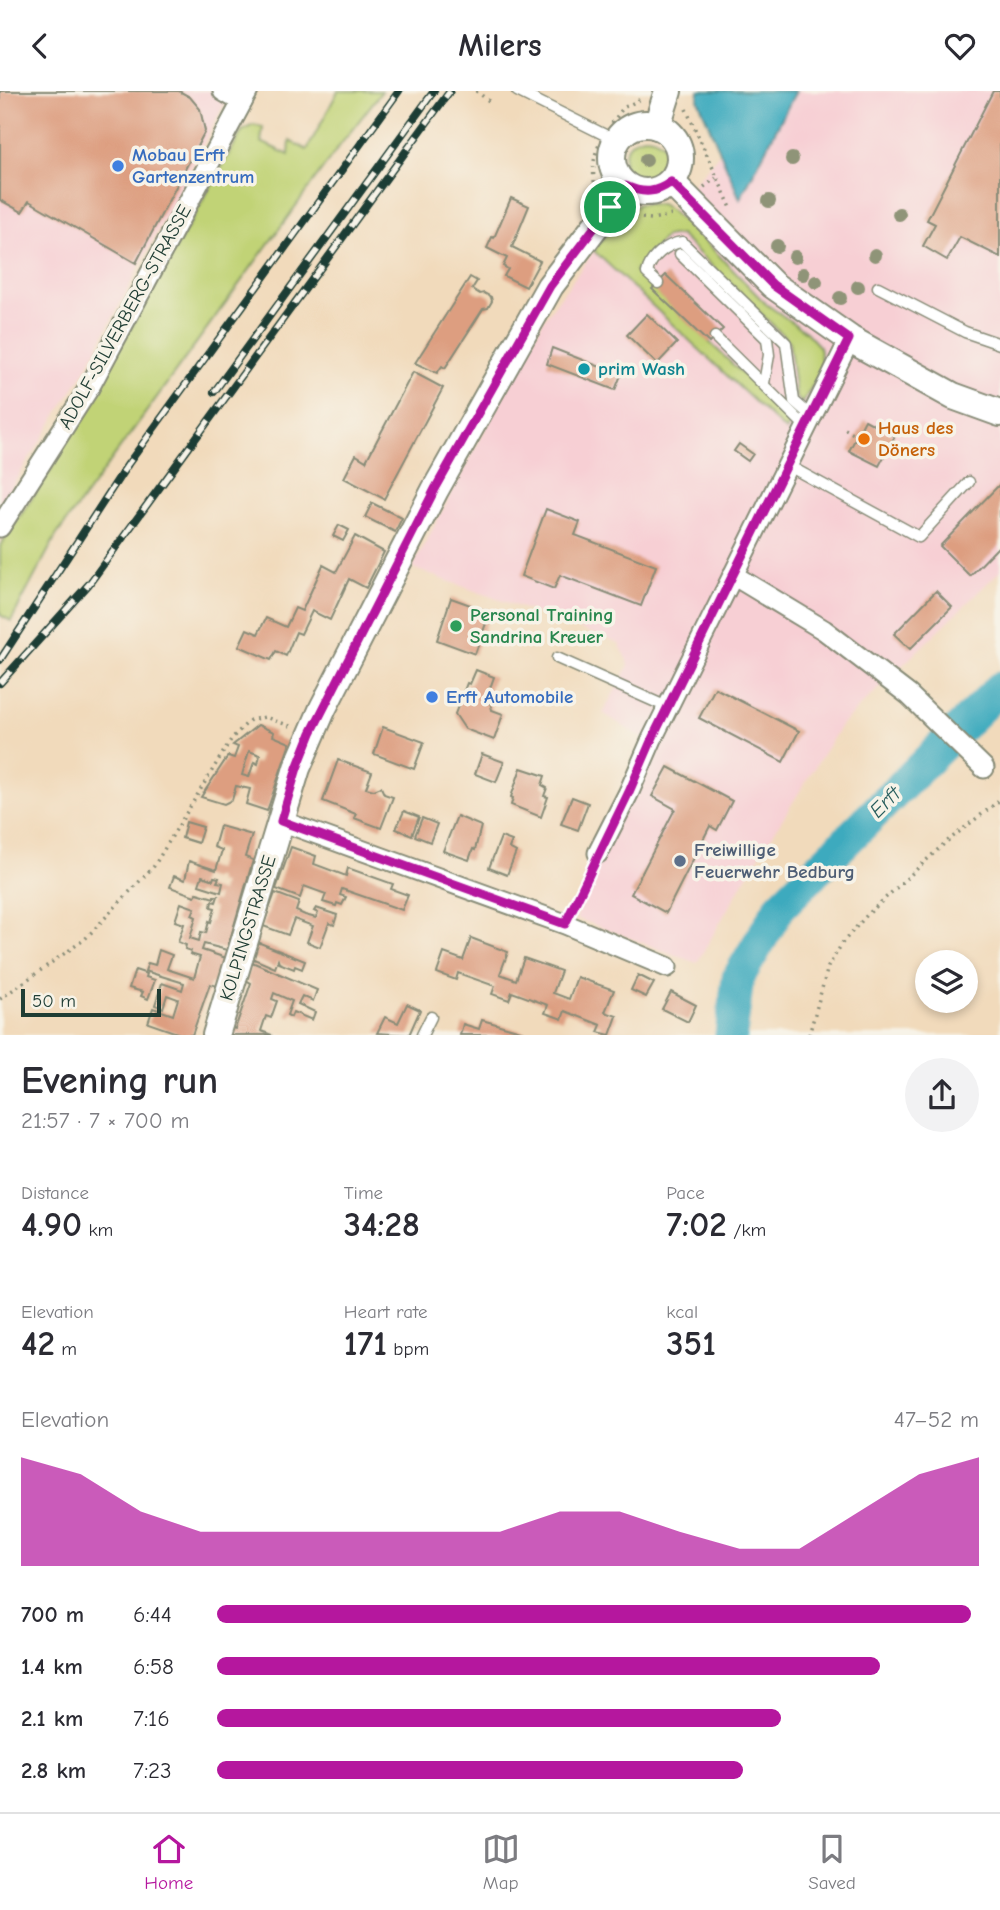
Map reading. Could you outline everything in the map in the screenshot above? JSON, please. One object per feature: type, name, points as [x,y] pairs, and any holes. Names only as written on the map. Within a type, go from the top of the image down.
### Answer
[{"type":"street","name":"ADOLF-SILVERBERG-STRASSE","points":[[0,527],[89,388],[245,96],[223,91]]},
{"type":"street","points":[[657,126],[666,96]]},
{"type":"street","points":[[635,126],[657,126],[669,134],[679,148],[679,168],[671,182],[662,189],[639,192],[626,186],[617,176],[612,153],[606,142],[635,126]]},
{"type":"street","points":[[671,182],[773,285],[849,339],[953,396],[1000,413]]},
{"type":"street","name":"KOLPINGSTRASSE","points":[[216,1035],[297,768],[323,708],[435,489],[550,286],[626,186]]},
{"type":"street","points":[[598,853],[849,339]]},
{"type":"street","points":[[733,575],[824,629],[909,695],[984,768]]},
{"type":"street","points":[[281,821],[565,924],[667,967]]},
{"type":"lane","points":[[517,91],[606,142]]},
{"type":"lane","points":[[658,283],[647,273],[649,264],[671,243],[682,242],[786,343],[794,401],[809,421]]},
{"type":"lane","points":[[680,254],[767,339],[769,355],[764,383]]},
{"type":"lane","points":[[878,287],[965,332],[1000,344]]},
{"type":"lane","points":[[715,337],[809,421]]},
{"type":"lane","points":[[787,465],[919,537],[969,482]]},
{"type":"lane","points":[[557,658],[667,707]]},
{"type":"lane","points":[[422,1035],[431,1017]]},
{"type":"path","points":[[476,91],[489,101]]},
{"type":"path","points":[[606,142],[623,108],[636,99],[666,96],[688,109],[716,178]]},
{"type":"path","points":[[845,429],[857,436]]},
{"type":"path","points":[[0,999],[85,939],[154,866],[232,738],[250,720],[264,717],[311,733]]},
{"type":"path","points":[[809,1035],[828,967],[843,941],[867,915],[945,843],[1000,800]]},
{"type":"path","points":[[565,924],[598,853]]},
{"type":"shaded area","points":[[0,91],[231,91],[86,369],[0,505]]},
{"type":"shaded area","points":[[771,91],[1000,91],[1000,571],[842,724],[746,877],[697,963],[576,918],[646,741],[603,713],[629,665],[619,643],[412,568],[543,321],[594,251],[619,274]]},
{"type":"green space","points":[[338,91],[382,91],[56,536],[11,621],[0,615],[0,546],[50,471],[242,131],[253,125],[263,127],[261,142],[289,155],[290,141],[307,150]]},
{"type":"green space","points":[[646,137],[655,138],[662,143],[667,150],[667,168],[662,175],[655,180],[646,181],[637,180],[630,175],[625,168],[624,159],[625,150],[630,143],[637,138]]},
{"type":"green space","points":[[638,204],[661,204],[671,211],[705,241],[766,304],[806,332],[819,346],[821,372],[802,403],[796,397],[789,341],[680,235],[665,237],[635,271],[792,421],[786,431],[594,251],[609,231]]},
{"type":"water","points":[[699,91],[796,91],[740,199],[698,99]]},
{"type":"building","name":"Mobau Erft Gartenzentrum","points":[[0,91],[179,91],[190,97],[200,109],[205,131],[136,263],[29,201],[22,212],[0,200]]},
{"type":"building","points":[[993,91],[1000,91],[1000,257],[960,237],[947,260],[923,246],[935,224],[927,220]]},
{"type":"building","points":[[511,198],[529,206],[512,247],[540,261],[526,287],[504,276],[508,269],[503,266],[507,258],[487,248]]},
{"type":"building","points":[[666,275],[723,329],[709,343],[652,289]]},
{"type":"building","points":[[470,277],[477,281],[472,289],[491,297],[488,308],[483,309],[445,368],[442,366],[437,373],[415,363]]},
{"type":"building","points":[[647,314],[677,343],[657,364],[627,335]]},
{"type":"building","name":"prim Wash","points":[[552,348],[621,375],[615,390],[547,364]]},
{"type":"building","points":[[413,372],[443,388],[384,499],[344,478],[356,455],[366,461]]},
{"type":"building","points":[[865,420],[895,436],[879,466],[849,451]]},
{"type":"building","points":[[739,444],[753,454],[748,461],[734,451]]},
{"type":"building","points":[[1000,484],[1000,545],[970,576],[940,546]]},
{"type":"building","points":[[372,503],[402,518],[395,532],[365,517]]},
{"type":"building","points":[[546,509],[580,522],[575,535],[656,566],[641,606],[560,575],[554,589],[521,576]]},
{"type":"building","points":[[339,525],[349,530],[343,541],[333,536]]},
{"type":"building","points":[[355,536],[384,552],[366,588],[349,579],[330,620],[312,611],[301,634],[296,632],[286,656],[276,651],[271,660],[239,646],[247,629],[258,634],[266,618],[286,627],[295,608],[302,611],[323,565],[336,572]]},
{"type":"building","points":[[936,591],[952,607],[910,649],[894,634]]},
{"type":"building","points":[[451,598],[490,612],[475,654],[437,640]]},
{"type":"building","points":[[476,670],[494,677],[489,691],[493,693],[490,702],[492,710],[503,714],[494,740],[465,729],[455,714],[467,683],[470,684]]},
{"type":"building","points":[[715,688],[799,731],[783,762],[699,718]]},
{"type":"building","points":[[258,725],[274,732],[273,736],[290,743],[267,811],[246,804],[250,789],[236,786],[232,800],[224,804],[201,797],[228,756],[234,758],[238,747],[233,745]],"holes":[[[249,751],[260,755],[258,764],[254,762],[249,777],[242,775]]]},
{"type":"building","points":[[383,727],[424,742],[414,769],[374,754]]},
{"type":"building","points":[[482,754],[504,762],[496,782],[475,774]]},
{"type":"building","points":[[338,760],[372,772],[366,788],[374,790],[381,787],[384,794],[393,797],[381,828],[354,818],[356,814],[323,801]]},
{"type":"building","points":[[668,767],[732,801],[717,830],[710,826],[666,913],[631,894],[675,809],[652,796]]},
{"type":"building","points":[[521,768],[545,776],[542,785],[547,788],[544,796],[548,797],[541,817],[511,805]]},
{"type":"building","points":[[572,797],[588,803],[578,830],[561,824]]},
{"type":"building","points":[[404,811],[419,817],[412,835],[396,829]]},
{"type":"building","points":[[457,816],[481,826],[475,850],[473,849],[469,860],[443,851]]},
{"type":"building","points":[[422,818],[437,824],[430,842],[415,836]]},
{"type":"building","points":[[186,822],[203,827],[198,843],[182,838]]},
{"type":"building","points":[[220,826],[252,835],[245,857],[253,860],[227,950],[204,944],[202,950],[226,958],[217,986],[210,984],[192,1035],[183,1035],[148,1023],[153,1008],[173,1015],[178,999],[167,995],[163,1008],[155,1005],[162,983],[182,990],[184,983],[145,971],[148,963],[155,965],[159,950],[172,955],[167,969],[194,978],[200,957],[190,954],[191,951],[185,949],[186,945],[178,942],[184,924],[175,921],[181,903],[195,908],[192,915],[196,917],[190,938],[199,941],[201,932],[206,933],[209,921],[211,922],[215,908],[211,907],[212,901],[216,902],[218,896],[214,898],[197,893],[195,896],[170,887],[174,876],[185,880],[189,861],[216,870],[222,850],[214,847]],"holes":[[[202,876],[213,880],[214,877],[219,878],[217,882],[223,883],[221,892],[199,885]]]},
{"type":"building","points":[[501,837],[512,841],[509,848],[516,852],[507,875],[489,868]]},
{"type":"building","points":[[291,847],[316,856],[314,864],[346,876],[348,868],[393,884],[391,889],[408,895],[402,910],[342,889],[340,895],[346,897],[342,905],[337,903],[336,906],[323,902],[326,894],[304,886],[300,898],[276,889]]},
{"type":"building","points":[[275,893],[299,902],[296,911],[305,915],[316,918],[316,908],[337,915],[334,925],[329,923],[320,947],[307,942],[313,926],[294,919],[288,935],[263,926]]},
{"type":"building","points":[[471,938],[508,952],[500,974],[516,980],[524,958],[561,971],[553,993],[569,999],[577,977],[614,990],[605,1012],[617,1016],[610,1035],[598,1032],[601,1025],[565,1011],[562,1019],[545,1013],[548,1005],[512,992],[509,1000],[492,994],[495,986],[458,973],[456,980],[437,973],[444,953],[463,960]]},
{"type":"building","points":[[255,941],[305,961],[302,969],[295,966],[294,969],[279,963],[278,960],[275,968],[249,957]]},
{"type":"building","points":[[252,962],[317,990],[313,1001],[302,996],[298,1004],[315,1012],[312,1020],[293,1012],[291,1017],[287,1015],[292,1001],[274,993],[272,999],[277,1001],[271,1018],[266,1016],[261,1031],[272,1035],[228,1035],[230,1027],[235,1029],[251,983],[246,980]]},
{"type":"building","points":[[135,970],[155,980],[148,999],[141,996],[143,992],[129,988]]},
{"type":"building","points":[[638,975],[654,983],[646,997],[631,990]]},
{"type":"building","points":[[671,992],[696,1005],[688,1022],[662,1009]]},
{"type":"building","points":[[407,1004],[420,1010],[409,1035],[377,1033],[385,1017],[398,1023]]},
{"type":"building","points":[[482,1020],[524,1032],[523,1035],[460,1035],[463,1024],[479,1029]]},
{"type":"waterway","name":"Erft","points":[[731,1035],[738,978],[780,907],[1000,688]]},
{"type":"railway","points":[[0,660],[128,464],[399,91]]},
{"type":"railway","points":[[214,392],[434,91]]},
{"type":"railway","points":[[0,683],[89,584],[450,91]]},
{"type":"place","name":"Mobau Erft Gartenzentrum","points":[[118,166]]},
{"type":"place","name":"prim Wash","points":[[584,369]]},
{"type":"place","name":"Haus des Döners","points":[[864,439]]},
{"type":"place","name":"Personal Training Sandrina Kreuer","points":[[456,626]]},
{"type":"place","name":"Erft Automobile","points":[[432,697]]},
{"type":"place","name":"Freiwillige Feuerwehr Bedburg","points":[[680,861]]},
{"type":"route","points":[[671,182],[773,285],[849,339],[652,739],[565,924],[281,821],[311,733],[435,489],[550,286],[610,207],[626,186],[639,192],[651,192],[662,189],[671,182]]}]
